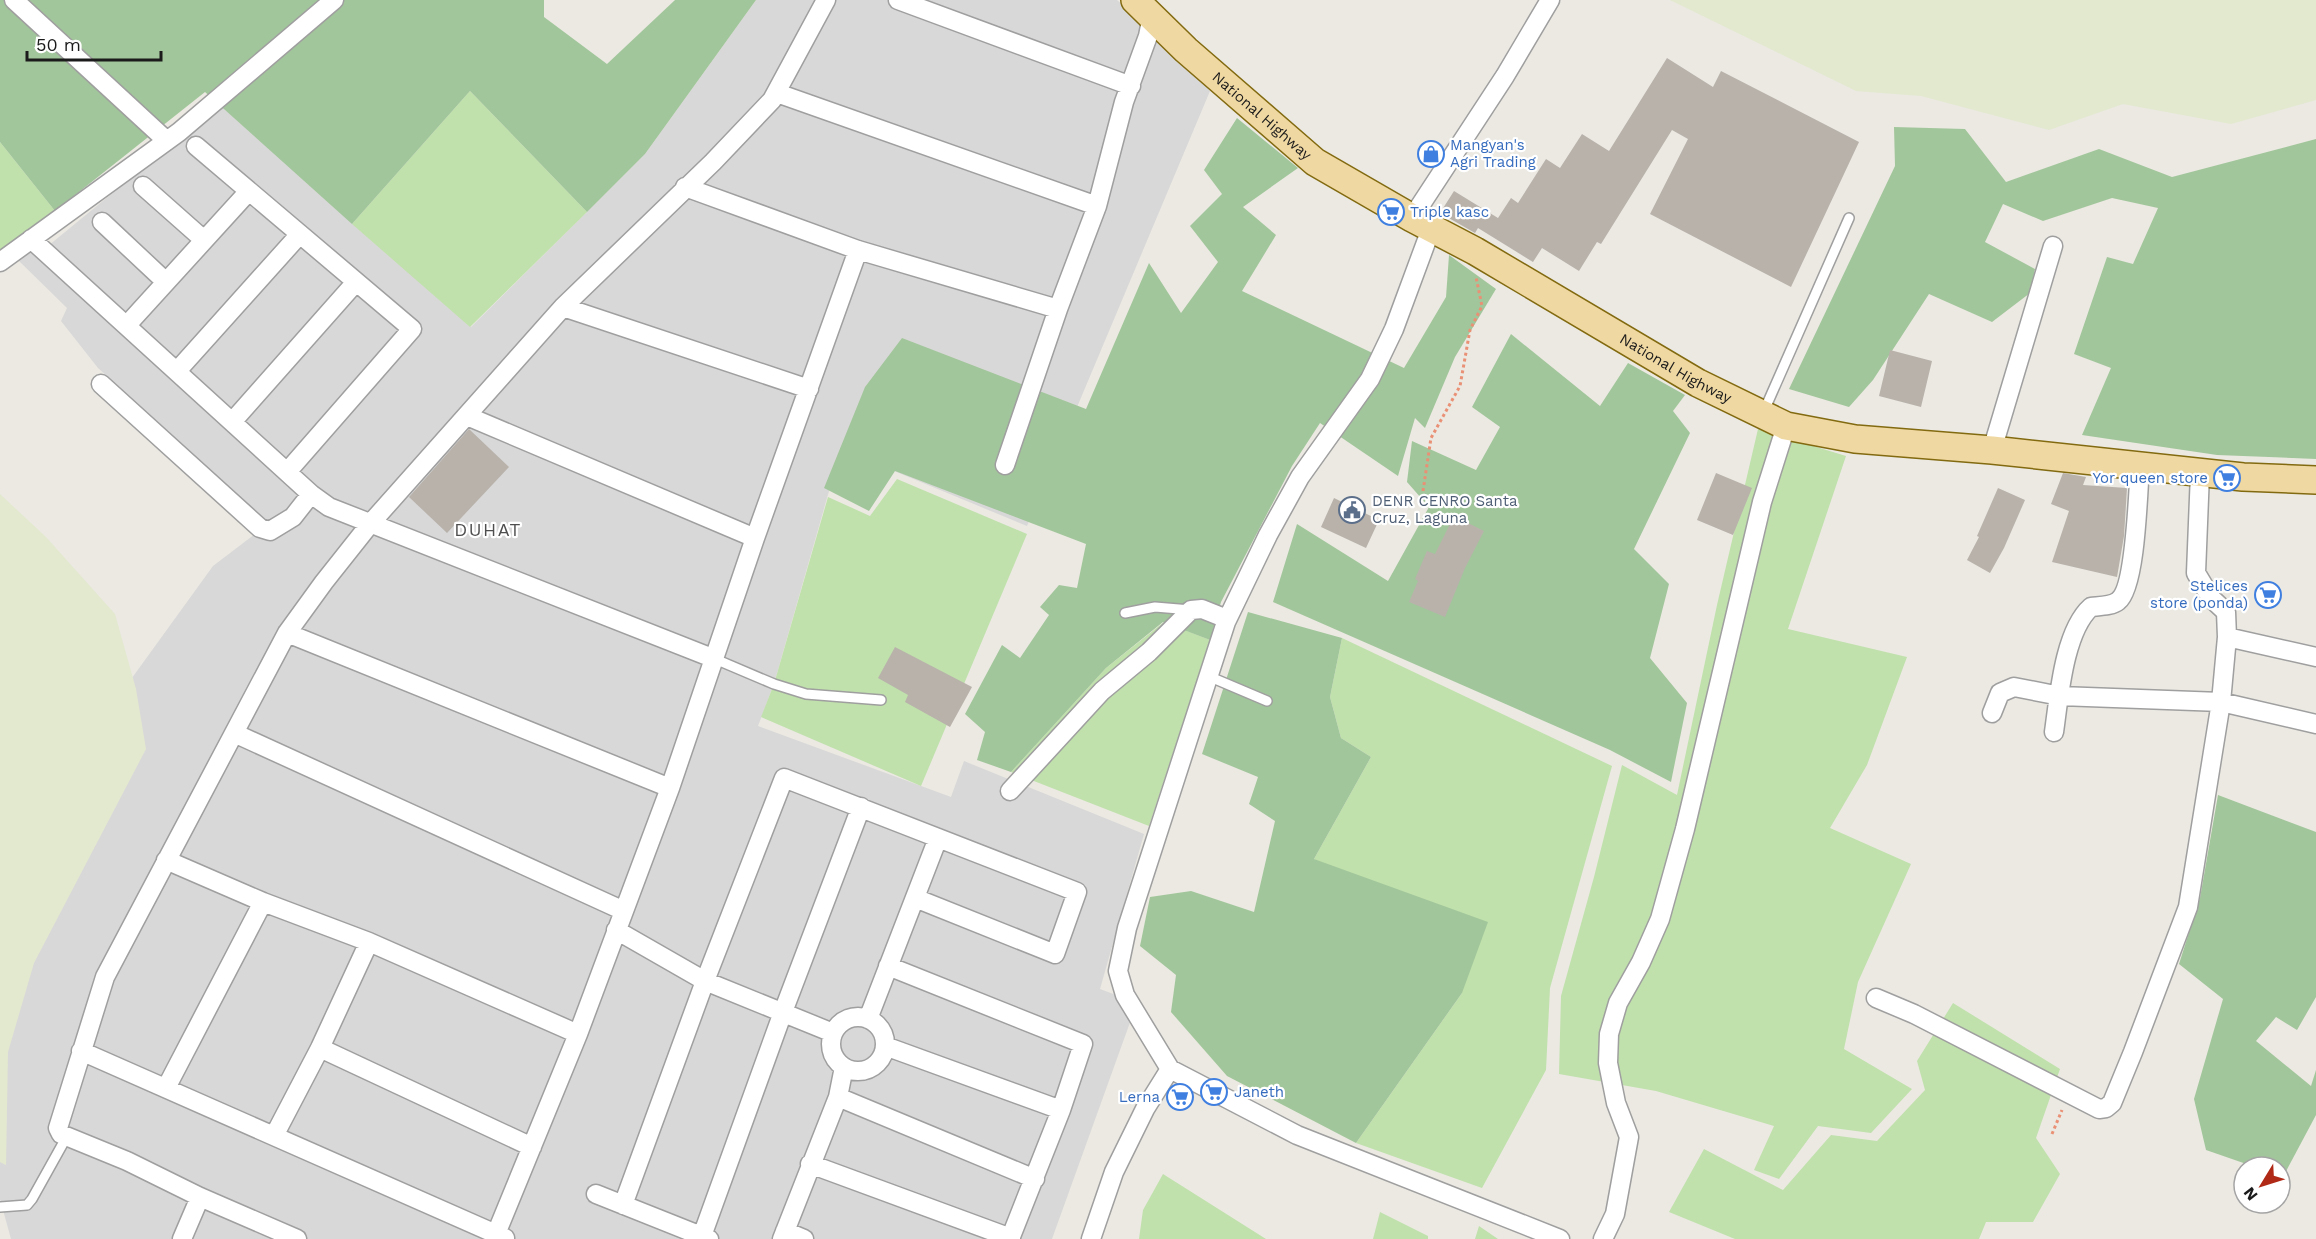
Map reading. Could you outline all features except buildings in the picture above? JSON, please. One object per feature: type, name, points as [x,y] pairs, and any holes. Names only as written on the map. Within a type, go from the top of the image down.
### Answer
[{"type":"main road","name":"National Highway","points":[[1144,8],[1186,50],[1315,162],[1475,251],[1698,382],[1774,420],[1855,439],[1992,450],[2243,477],[2316,480]]},
{"type":"street","points":[[15,0],[167,141]]},
{"type":"street","points":[[0,262],[167,141],[334,0]]},
{"type":"street","points":[[293,1238],[200,1197],[127,1161],[66,1138],[58,1128],[105,977],[287,633],[370,524],[563,307],[713,162],[777,93],[826,0]]},
{"type":"street","points":[[898,0],[1131,86]]},
{"type":"street","points":[[1550,0],[1422,223],[1394,329],[1370,379],[1300,477],[1268,535],[1227,619],[1127,928],[1118,971],[1125,995],[1170,1069],[1297,1135],[1560,1239]]},
{"type":"street","points":[[1005,465],[1058,309],[1097,206],[1124,102],[1148,36],[1144,8]]},
{"type":"street","points":[[777,93],[1097,206]]},
{"type":"street","points":[[196,146],[412,329],[287,472]]},
{"type":"street","points":[[143,186],[204,240]]},
{"type":"street","points":[[685,187],[858,250],[1058,309]]},
{"type":"street","points":[[127,325],[249,191]]},
{"type":"street","points":[[102,222],[166,282]]},
{"type":"street","points":[[177,371],[300,234]]},
{"type":"street","points":[[31,239],[311,494],[329,507],[715,659]]},
{"type":"street","points":[[1992,450],[2053,246]]},
{"type":"street","points":[[81,1050],[501,1236],[532,1147],[578,1034],[670,788],[755,538],[858,250]]},
{"type":"street","points":[[232,422],[356,282]]},
{"type":"street","points":[[563,307],[809,388]]},
{"type":"street","points":[[101,384],[260,528],[270,531],[293,517],[311,494]]},
{"type":"street","points":[[467,416],[755,538]]},
{"type":"street","points":[[1603,1239],[1615,1214],[1629,1137],[1616,1103],[1608,1063],[1609,1034],[1618,1003],[1641,962],[1660,919],[1685,830],[1762,502],[1774,420]]},
{"type":"street","points":[[2054,732],[2065,659],[2078,625],[2091,607],[2117,603],[2124,595],[2128,584],[2140,465]]},
{"type":"street","points":[[1876,998],[1914,1014],[2099,1109],[2106,1108],[2112,1103],[2121,1085],[2188,908],[2221,702],[2227,638],[2226,612],[2211,598],[2196,573],[2200,473]]},
{"type":"street","points":[[1010,791],[1102,692],[1149,652],[1191,610],[1202,609],[1227,619]]},
{"type":"street","points":[[287,633],[670,788]]},
{"type":"street","points":[[2227,638],[2316,657]]},
{"type":"street","points":[[1992,713],[2000,693],[2014,687],[2060,696],[2221,702],[2316,724]]},
{"type":"street","points":[[234,733],[624,911]]},
{"type":"street","points":[[623,1205],[705,981],[784,778],[1077,892],[1055,954],[915,897]]},
{"type":"street","points":[[596,1194],[706,1238],[783,1012],[861,807]]},
{"type":"street","points":[[868,1019],[938,838]]},
{"type":"street","points":[[166,860],[263,902],[369,942],[578,1034]]},
{"type":"street","points":[[166,1088],[263,902]]},
{"type":"street","points":[[616,930],[705,981],[833,1033]]},
{"type":"street","points":[[274,1136],[320,1048],[369,942]]},
{"type":"street","points":[[810,1164],[1010,1238],[1035,1179],[1083,1044],[888,966]]},
{"type":"street","points":[[868,1019],[881,1031],[885,1046],[880,1060],[869,1069],[854,1071],[844,1067],[835,1059],[831,1044],[833,1033],[840,1024],[847,1020],[868,1019]]},
{"type":"street","points":[[885,1046],[1061,1110]]},
{"type":"street","points":[[320,1048],[532,1147]]},
{"type":"street","points":[[804,1239],[784,1235],[838,1097],[844,1067]]},
{"type":"street","points":[[1091,1239],[1114,1172],[1145,1109],[1170,1069]]},
{"type":"street","points":[[838,1097],[1035,1179]]},
{"type":"street","points":[[182,1239],[200,1197]]},
{"type":"lane","points":[[1774,420],[1849,219]]},
{"type":"lane","points":[[1125,613],[1155,607],[1191,610]]},
{"type":"lane","points":[[715,659],[774,684],[806,694],[881,700]]},
{"type":"lane","points":[[1208,676],[1267,701]]},
{"type":"lane","points":[[0,1207],[27,1205],[66,1138]]},
{"type":"path","points":[[1423,490],[1431,438],[1460,386],[1470,330],[1482,306],[1477,281],[1475,251]]},
{"type":"path","points":[[2052,1134],[2067,1094]]},
{"type":"shaded area","points":[[756,0],[1117,0],[1150,29],[1210,91],[1027,526],[841,449],[774,684],[758,726],[951,797],[964,761],[1144,834],[1100,989],[1137,1003],[1052,1239],[11,1239],[0,1199],[0,1051],[124,689],[213,566],[268,524],[98,368],[61,321],[67,308],[18,260],[30,249],[37,255],[220,105],[471,327],[645,154]]},
{"type":"green space","points":[[0,0],[544,0],[544,17],[607,64],[675,0],[756,0],[645,154],[587,212],[470,91],[352,224],[205,92],[55,211],[0,142]]},
{"type":"green space","points":[[1670,0],[2316,0],[2316,100],[2231,124],[2123,104],[2049,130],[1921,96],[1856,91]]},
{"type":"green space","points":[[470,91],[587,212],[470,327],[352,224]]},
{"type":"green space","points":[[1237,118],[1298,168],[1243,207],[1276,235],[1242,291],[1404,368],[1446,297],[1449,255],[1496,289],[1455,357],[1425,428],[1415,418],[1398,476],[1320,423],[1292,466],[1221,602],[1210,640],[1163,622],[1106,668],[1011,772],[977,760],[985,732],[965,714],[1002,645],[1020,658],[1049,615],[1040,607],[1059,585],[1077,588],[1086,544],[895,471],[869,511],[824,488],[865,387],[902,338],[1086,409],[1149,263],[1181,313],[1218,262],[1190,226],[1222,194],[1204,170]]},
{"type":"green space","points":[[1894,127],[1965,129],[2006,182],[2099,149],[2172,177],[2316,139],[2316,459],[2217,455],[2082,435],[2111,368],[2074,354],[2107,257],[2133,264],[2158,208],[2112,198],[2043,221],[2003,204],[1985,242],[2035,269],[2030,293],[1992,322],[1929,294],[1873,380],[1849,407],[1789,389],[1895,166]]},
{"type":"green space","points":[[0,142],[55,211],[0,250]]},
{"type":"green space","points":[[1511,334],[1600,406],[1628,363],[1685,395],[1673,411],[1690,433],[1634,549],[1669,584],[1650,658],[1687,703],[1671,782],[1610,750],[1273,602],[1297,524],[1388,581],[1429,507],[1407,482],[1412,441],[1476,470],[1500,427],[1472,407]]},
{"type":"green space","points":[[1758,429],[1846,456],[1788,629],[1907,657],[1867,765],[1830,828],[1911,864],[1858,982],[1844,1049],[1912,1089],[1871,1133],[1818,1126],[1779,1179],[1754,1170],[1774,1126],[1656,1091],[1559,1074],[1561,996],[1622,765],[1677,795],[1717,605]]},
{"type":"green space","points":[[897,479],[1027,534],[921,786],[761,717],[774,684],[828,497],[870,516]]},
{"type":"green space","points":[[0,494],[46,537],[115,614],[136,689],[146,749],[34,963],[8,1052],[6,1165],[0,1162]]},
{"type":"green space","points":[[1248,612],[1342,638],[1330,697],[1341,738],[1371,757],[1314,859],[1488,922],[1462,993],[1356,1143],[1227,1076],[1171,1012],[1176,975],[1140,946],[1150,897],[1191,891],[1254,912],[1275,821],[1249,804],[1258,777],[1202,754]]},
{"type":"green space","points":[[1164,622],[1210,640],[1149,826],[1011,772],[1106,668]]},
{"type":"green space","points":[[1342,638],[1612,766],[1550,988],[1546,1070],[1482,1188],[1356,1143],[1462,993],[1314,859],[1371,757],[1341,738],[1330,697]]},
{"type":"green space","points":[[2218,795],[2316,832],[2316,997],[2297,1030],[2276,1017],[2256,1041],[2311,1086],[2316,1070],[2316,1115],[2292,1160],[2292,1155],[2232,1155],[2232,1159],[2206,1150],[2194,1099],[2223,999],[2179,964],[2200,898]]},
{"type":"green space","points":[[1953,1003],[2060,1069],[2036,1138],[2060,1174],[2033,1222],[1986,1222],[1979,1239],[1735,1239],[1669,1212],[1704,1149],[1783,1190],[1831,1135],[1877,1141],[1925,1090],[1917,1061]]},
{"type":"green space","points":[[1163,1174],[1266,1239],[1139,1239],[1143,1210]]},
{"type":"green space","points":[[1380,1212],[1428,1236],[1428,1239],[1373,1239]]},
{"type":"green space","points":[[1479,1226],[1498,1239],[1475,1239]]},
{"type":"place","name":"Mangyan's Agri Trading","points":[[1431,154]]},
{"type":"place","name":"Triple kasc","points":[[1391,212]]},
{"type":"place","name":"Yor queen store","points":[[2227,478]]},
{"type":"place","name":"DENR CENRO Santa Cruz, Laguna","points":[[1352,510]]},
{"type":"place","name":"Stelices store (ponda)","points":[[2268,595]]},
{"type":"place","name":"Janeth","points":[[1214,1092]]},
{"type":"place","name":"Lerna","points":[[1180,1097]]},
{"type":"district","name":"DUHAT","points":[[488,529]]}]
